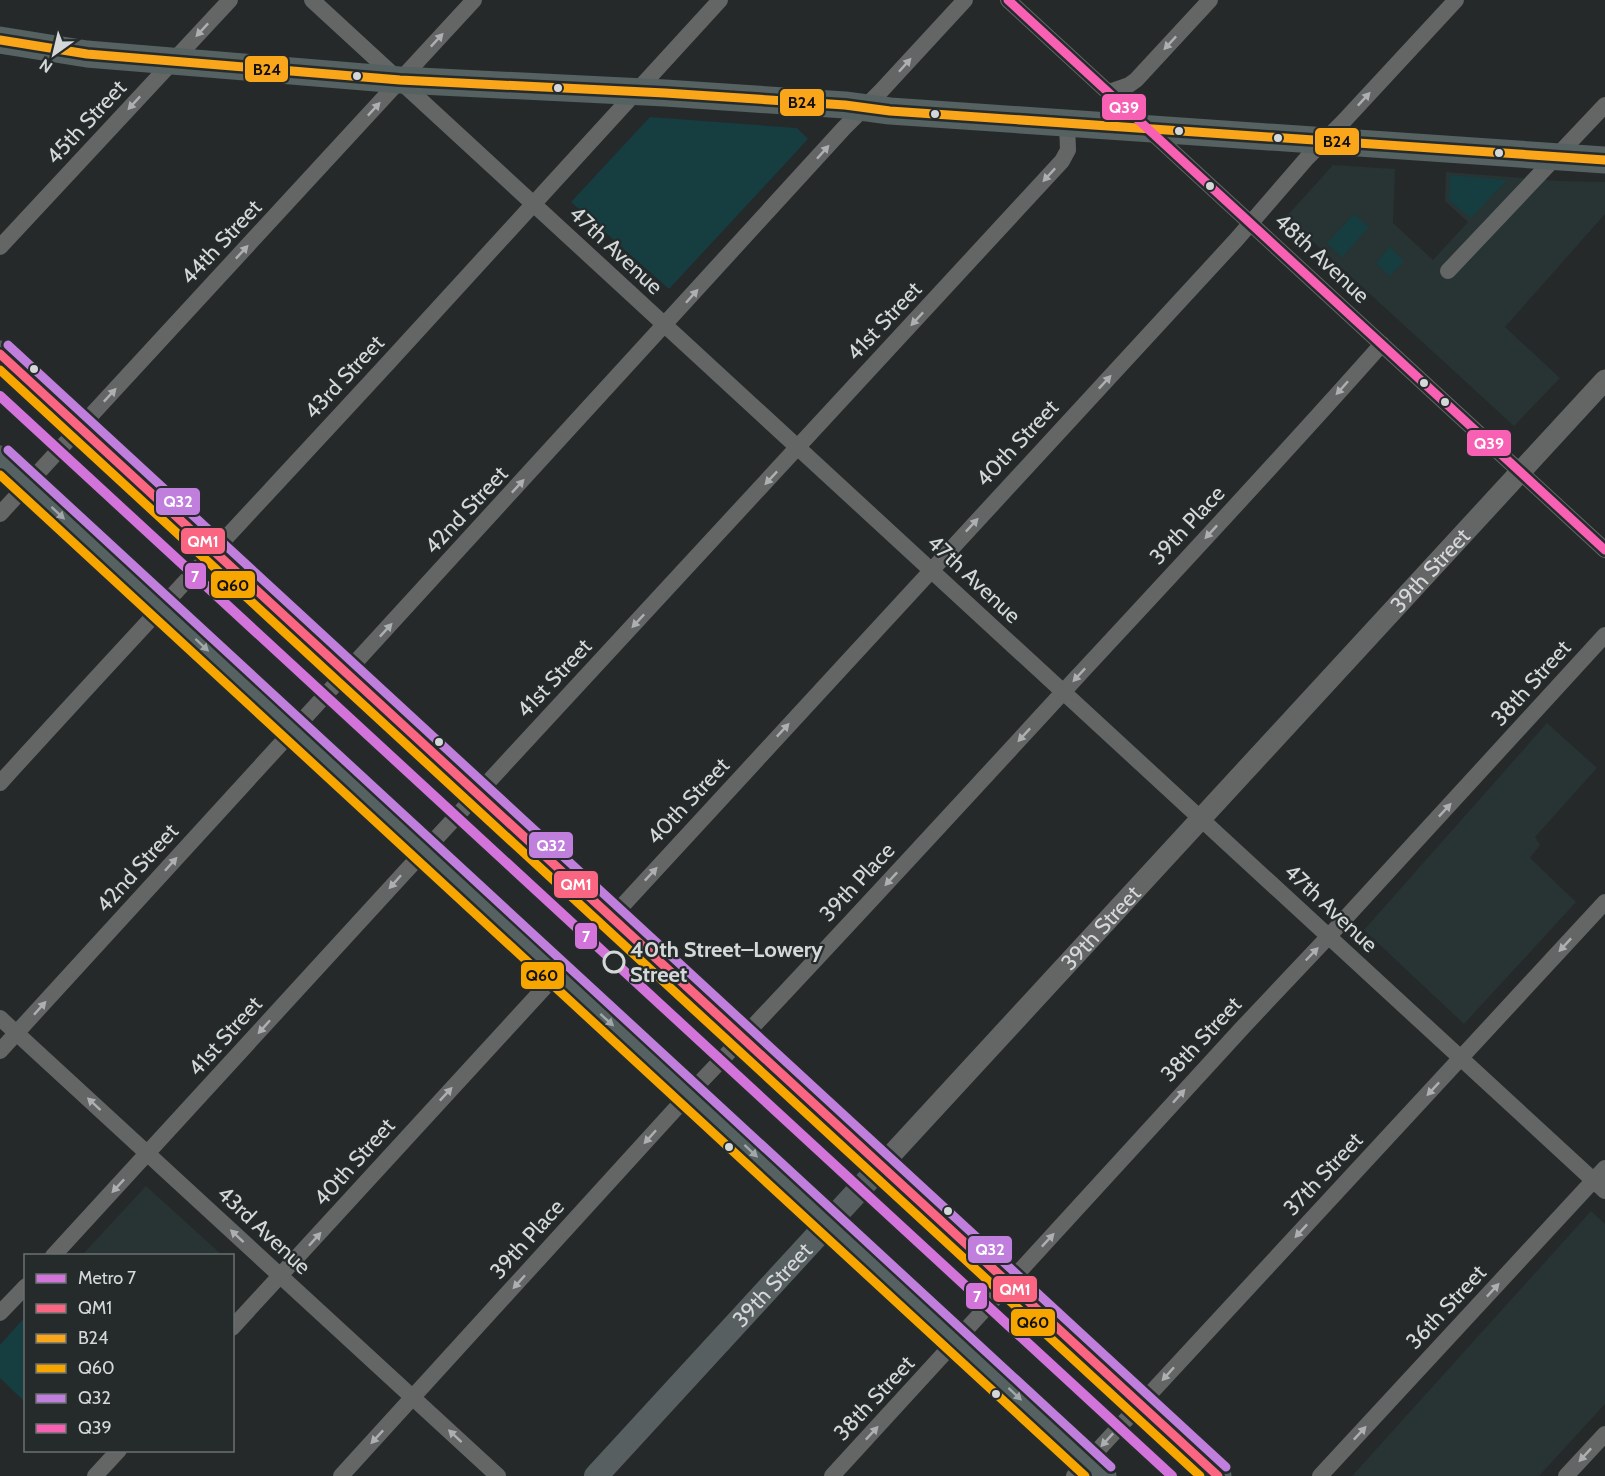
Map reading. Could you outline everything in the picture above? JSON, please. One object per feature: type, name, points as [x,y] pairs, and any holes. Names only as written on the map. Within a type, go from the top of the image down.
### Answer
[{"type":"main road","points":[[0,40],[87,54],[400,80],[636,91],[890,111],[1605,160]]},
{"type":"main road","points":[[0,354],[1218,1476]]},
{"type":"main road","points":[[0,459],[424,852],[957,1340],[1088,1471]]},
{"type":"main road","name":"39th Street","points":[[596,1476],[881,1166]]},
{"type":"street","name":"45th Street","points":[[0,248],[230,0]]},
{"type":"street","name":"47th Avenue","points":[[312,0],[1461,1059],[1601,1180]]},
{"type":"street","name":"44th Street","points":[[0,514],[474,0]]},
{"type":"street","name":"43rd Street","points":[[0,783],[720,0]]},
{"type":"street","name":"42nd Street","points":[[0,1051],[965,0]]},
{"type":"street","name":"48th Avenue","points":[[1008,0],[1605,550]]},
{"type":"street","points":[[1109,92],[1136,80],[1210,0]]},
{"type":"street","name":"40th Street","points":[[612,917],[1456,0]]},
{"type":"street","points":[[1448,271],[1605,105]]},
{"type":"street","name":"41st Street","points":[[55,1254],[1062,162],[1068,150],[1067,123]]},
{"type":"street","name":"39th Place","points":[[341,1476],[689,1094],[1063,692],[1382,344]]},
{"type":"street","name":"39th Street","points":[[881,1166],[1605,380]]},
{"type":"street","name":"38th Street","points":[[832,1476],[1605,635]]},
{"type":"street","name":"37th Street","points":[[1088,1471],[1140,1405],[1605,902]]},
{"type":"street","name":"40th Street","points":[[234,1326],[557,974]]},
{"type":"street","name":"43rd Avenue","points":[[0,1018],[498,1476]]},
{"type":"street","name":"36th Street","points":[[1320,1476],[1601,1180]]},
{"type":"street","points":[[0,1313],[24,1288]]},
{"type":"street","points":[[1566,1476],[1605,1434]]},
{"type":"street","points":[[95,1476],[117,1452]]},
{"type":"shaded area","points":[[650,117],[797,128],[808,139],[669,289],[571,202]]},
{"type":"shaded area","points":[[1333,165],[1395,169],[1393,223],[1433,260],[1468,222],[1445,201],[1446,172],[1559,181],[1605,182],[1605,214],[1505,327],[1560,378],[1514,426],[1286,217]]},
{"type":"shaded area","points":[[1450,175],[1507,180],[1471,218],[1449,200]]},
{"type":"shaded area","points":[[1354,214],[1369,227],[1342,257],[1327,243]]},
{"type":"shaded area","points":[[1390,247],[1404,261],[1390,276],[1376,263]]},
{"type":"shaded area","points":[[1547,723],[1597,768],[1535,837],[1540,845],[1530,858],[1576,902],[1464,1024],[1364,930]]},
{"type":"shaded area","points":[[146,1186],[221,1254],[83,1254]]},
{"type":"shaded area","points":[[1591,1211],[1605,1224],[1605,1404],[1539,1476],[1352,1476]]},
{"type":"shaded area","points":[[24,1318],[24,1401],[0,1378],[0,1345]]},
{"type":"metro line","name":"7","points":[[0,396],[1172,1476]]},
{"type":"transit line","name":"Q39","points":[[1008,0],[1605,550]]},
{"type":"transit line","name":"B24","points":[[0,40],[87,54],[400,80],[665,93],[845,105],[890,111],[1605,160]]},
{"type":"transit line","name":"Q32","points":[[8,345],[1226,1467]]},
{"type":"transit line","name":"QM1","points":[[0,354],[1218,1476]]},
{"type":"transit line","name":"Q60","points":[[0,370],[1200,1476]]},
{"type":"transit line","name":"Q32","points":[[8,450],[1111,1467]]},
{"type":"transit line","name":"Q60","points":[[0,475],[1085,1476]]},
{"type":"place","name":"40th Street–Lowery Street","points":[[614,962]]}]
